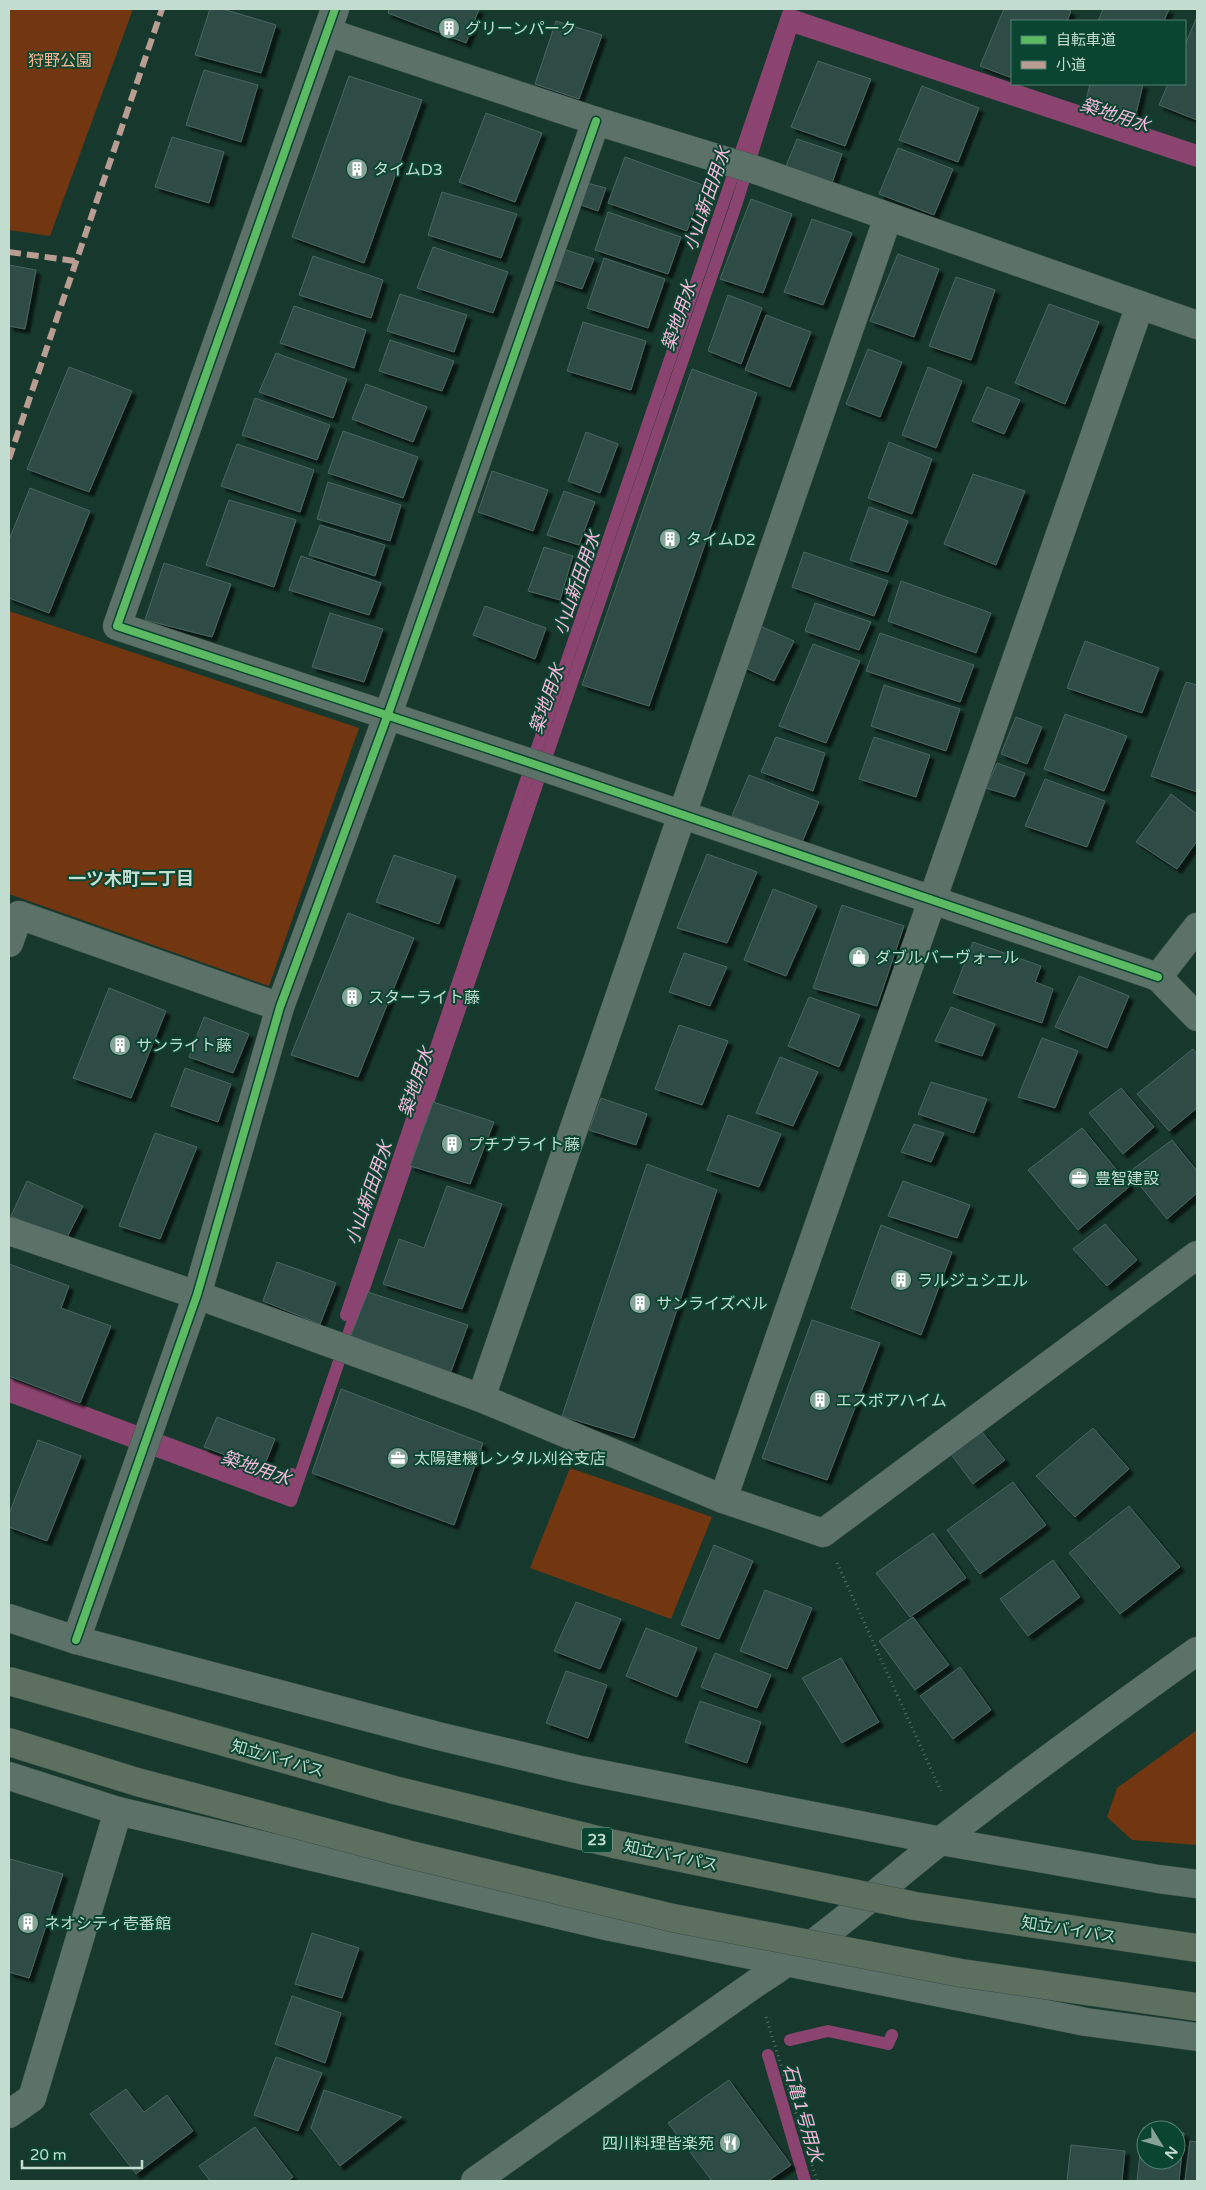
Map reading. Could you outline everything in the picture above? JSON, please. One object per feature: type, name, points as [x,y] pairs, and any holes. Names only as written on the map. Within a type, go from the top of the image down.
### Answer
[{"type":"highway","name":"知立バイパス","points":[[9,1681],[394,1790],[614,1844],[915,1906],[1197,1948]]},
{"type":"highway","points":[[9,1742],[137,1782],[407,1854],[673,1918],[961,1973],[1197,2007]]},
{"type":"street","points":[[1197,325],[759,171],[596,121],[331,20],[117,626],[387,717],[525,761],[681,816],[1158,977],[1197,1017]]},
{"type":"street","points":[[76,1640],[197,1295],[280,1007],[387,717],[596,121]]},
{"type":"street","points":[[481,1398],[888,217]]},
{"type":"street","points":[[723,1499],[1140,305]]},
{"type":"street","points":[[9,943],[19,915],[280,1007]]},
{"type":"street","points":[[1158,977],[1197,927]]},
{"type":"street","points":[[9,1231],[197,1295],[481,1398],[723,1499],[823,1533],[1197,1254]]},
{"type":"street","points":[[9,1618],[76,1640],[438,1736],[581,1770],[941,1841],[1158,1879],[1197,1884]]},
{"type":"street","points":[[475,2181],[790,1961],[941,1841],[1112,1712],[1197,1651]]},
{"type":"street","points":[[9,1776],[118,1811],[606,1926],[790,1961],[1086,2022],[1197,2037]]},
{"type":"street","points":[[9,2114],[32,2098],[118,1811]]},
{"type":"path","points":[[823,1533],[941,1791]]},
{"type":"path","points":[[756,1983],[817,2181]]},
{"type":"green space","name":"狩野公園","points":[[9,9],[133,9],[50,236],[9,230]]},
{"type":"green space","points":[[9,611],[359,728],[269,986],[9,894]]},
{"type":"green space","points":[[570,1468],[712,1517],[671,1619],[530,1568]]},
{"type":"green space","points":[[1197,1730],[1197,1845],[1132,1840],[1107,1817],[1117,1788]]},
{"type":"building","points":[[210,9],[223,9],[276,25],[261,73],[195,55]]},
{"type":"building","name":"グリーンパーク","points":[[389,9],[479,9],[466,43],[388,13]]},
{"type":"building","points":[[1004,9],[1065,9],[1071,11],[1067,20],[1011,20],[1011,78],[980,66]]},
{"type":"building","points":[[1103,9],[1169,9],[1164,20],[1098,20]]},
{"type":"building","points":[[1197,19],[1197,120],[1159,105],[1168,85],[1186,85],[1186,43]]},
{"type":"building","points":[[556,21],[602,35],[579,99],[535,84]]},
{"type":"building","points":[[818,61],[871,79],[845,146],[791,127]]},
{"type":"building","points":[[204,70],[258,85],[241,142],[186,125]]},
{"type":"building","name":"タイムD3","points":[[349,76],[422,100],[364,263],[292,237]]},
{"type":"building","points":[[1090,85],[1143,85],[1136,114],[1086,100]]},
{"type":"building","points":[[922,86],[979,108],[958,162],[899,140]]},
{"type":"building","points":[[486,113],[542,133],[515,202],[459,182]]},
{"type":"building","points":[[172,137],[224,152],[209,203],[155,187]]},
{"type":"building","points":[[797,139],[842,154],[832,183],[786,166]]},
{"type":"building","points":[[898,148],[953,169],[934,215],[879,194]]},
{"type":"building","points":[[625,157],[703,185],[687,231],[608,203]]},
{"type":"building","points":[[583,182],[606,188],[598,211],[575,203]]},
{"type":"building","points":[[442,192],[517,214],[501,258],[428,235]]},
{"type":"building","points":[[751,199],[792,214],[763,293],[720,279]]},
{"type":"building","points":[[608,212],[681,237],[668,274],[595,250]]},
{"type":"building","points":[[812,219],[852,233],[823,305],[784,292]]},
{"type":"building","points":[[433,247],[508,272],[493,313],[417,288]]},
{"type":"building","points":[[563,249],[594,259],[582,289],[552,279]]},
{"type":"building","points":[[898,254],[939,269],[914,337],[870,321]]},
{"type":"building","points":[[313,256],[383,280],[371,318],[299,295]]},
{"type":"building","points":[[604,258],[665,279],[648,328],[587,308]]},
{"type":"building","points":[[9,265],[36,270],[25,329],[9,326]]},
{"type":"building","points":[[956,277],[995,290],[971,360],[929,346]]},
{"type":"building","points":[[400,294],[467,315],[454,352],[387,331]]},
{"type":"building","points":[[728,295],[762,308],[741,364],[708,351]]},
{"type":"building","points":[[1049,304],[1099,322],[1065,404],[1015,383]]},
{"type":"building","points":[[294,306],[366,330],[354,368],[280,343]]},
{"type":"building","points":[[766,315],[811,332],[790,387],[745,370]]},
{"type":"building","points":[[583,322],[646,341],[631,390],[567,371]]},
{"type":"building","points":[[390,340],[454,361],[442,391],[379,371]]},
{"type":"building","points":[[868,349],[902,362],[880,417],[846,404]]},
{"type":"building","points":[[276,353],[347,379],[333,418],[259,392]]},
{"type":"building","points":[[69,367],[132,391],[89,492],[27,469]]},
{"type":"building","points":[[928,367],[962,381],[936,448],[902,435]]},
{"type":"building","name":"タイムD2","points":[[692,369],[757,393],[649,706],[582,685]]},
{"type":"building","points":[[366,384],[427,407],[413,442],[352,419]]},
{"type":"building","points":[[987,387],[1020,400],[1004,434],[972,421]]},
{"type":"building","points":[[255,398],[330,425],[317,460],[242,435]]},
{"type":"building","points":[[343,431],[418,457],[403,498],[328,473]]},
{"type":"building","points":[[586,432],[618,444],[600,493],[568,481]]},
{"type":"building","points":[[889,442],[932,459],[912,514],[868,498]]},
{"type":"building","points":[[237,444],[314,470],[300,512],[221,486]]},
{"type":"building","points":[[492,471],[548,490],[533,531],[478,512]]},
{"type":"building","points":[[973,474],[1025,491],[996,565],[944,544]]},
{"type":"building","points":[[328,482],[401,505],[390,541],[317,519]]},
{"type":"building","points":[[30,488],[90,511],[49,613],[9,598],[9,540]]},
{"type":"building","points":[[564,491],[595,502],[579,545],[547,535]]},
{"type":"building","points":[[229,500],[296,520],[274,587],[206,565]]},
{"type":"building","points":[[869,507],[908,521],[888,572],[850,560]]},
{"type":"building","points":[[320,525],[385,545],[375,576],[309,555]]},
{"type":"building","points":[[544,547],[573,556],[560,600],[528,591]]},
{"type":"building","points":[[804,552],[888,581],[874,616],[792,587]]},
{"type":"building","points":[[301,556],[381,583],[369,615],[289,590]]},
{"type":"building","points":[[164,563],[231,584],[212,637],[145,620]]},
{"type":"building","points":[[901,581],[991,613],[976,653],[888,621]]},
{"type":"building","points":[[815,603],[871,622],[859,650],[805,631]]},
{"type":"building","points":[[485,606],[546,628],[535,659],[473,635]]},
{"type":"building","points":[[330,613],[383,629],[364,682],[312,667]]},
{"type":"building","points":[[760,626],[794,641],[774,681],[741,666]]},
{"type":"building","points":[[880,633],[974,665],[960,702],[866,671]]},
{"type":"building","points":[[1085,641],[1159,668],[1142,713],[1067,688]]},
{"type":"building","points":[[813,644],[860,661],[826,743],[779,726]]},
{"type":"building","points":[[1186,682],[1197,685],[1197,792],[1151,776]]},
{"type":"building","points":[[884,685],[960,709],[946,751],[871,726]]},
{"type":"building","points":[[1065,714],[1127,736],[1104,791],[1044,769]]},
{"type":"building","points":[[1016,717],[1042,727],[1027,764],[1001,754]]},
{"type":"building","points":[[776,737],[825,753],[813,791],[761,772]]},
{"type":"building","points":[[874,737],[930,755],[916,797],[859,779]]},
{"type":"building","points":[[997,763],[1025,773],[1015,797],[986,788]]},
{"type":"building","points":[[749,775],[819,802],[802,842],[732,816]]},
{"type":"building","points":[[1045,779],[1105,801],[1087,847],[1025,826]]},
{"type":"building","points":[[1171,794],[1197,814],[1197,841],[1177,869],[1136,842]]},
{"type":"building","points":[[707,854],[757,872],[727,943],[677,928]]},
{"type":"building","points":[[394,855],[456,876],[439,924],[376,902]]},
{"type":"building","points":[[773,889],[817,906],[786,976],[744,960]]},
{"type":"building","name":"ダブルバーヴォール","points":[[842,905],[904,926],[877,1006],[813,988]]},
{"type":"building","name":"スターライト藤","points":[[348,913],[414,938],[358,1077],[291,1055]]},
{"type":"building","points":[[973,942],[1041,966],[1035,982],[1053,989],[1042,1023],[953,993]]},
{"type":"building","points":[[684,953],[727,967],[710,1006],[669,992]]},
{"type":"building","points":[[1079,976],[1129,996],[1107,1048],[1055,1027]]},
{"type":"building","name":"サンライト藤","points":[[109,988],[166,1011],[131,1098],[73,1078]]},
{"type":"building","points":[[809,997],[860,1015],[839,1067],[788,1046]]},
{"type":"building","points":[[951,1007],[995,1024],[982,1056],[935,1041]]},
{"type":"building","points":[[204,1017],[249,1034],[233,1073],[189,1057]]},
{"type":"building","points":[[679,1025],[728,1041],[702,1105],[655,1089]]},
{"type":"building","points":[[1042,1038],[1078,1051],[1055,1108],[1018,1097]]},
{"type":"building","points":[[1193,1049],[1197,1054],[1197,1108],[1169,1131],[1137,1094]]},
{"type":"building","points":[[780,1057],[818,1072],[793,1126],[756,1113]]},
{"type":"building","points":[[185,1068],[231,1084],[218,1122],[171,1106]]},
{"type":"building","points":[[931,1082],[987,1099],[974,1133],[918,1114]]},
{"type":"building","points":[[1121,1088],[1154,1127],[1123,1154],[1089,1113]]},
{"type":"building","points":[[601,1098],[647,1114],[636,1145],[589,1130]]},
{"type":"building","name":"プチブライト藤","points":[[433,1102],[494,1122],[470,1184],[410,1166]]},
{"type":"building","points":[[728,1115],[781,1134],[759,1187],[707,1170]]},
{"type":"building","points":[[914,1124],[944,1133],[931,1162],[901,1152]]},
{"type":"building","name":"豊智建設","points":[[1082,1128],[1130,1186],[1078,1230],[1028,1170]]},
{"type":"building","points":[[155,1133],[197,1147],[160,1239],[119,1226]]},
{"type":"building","points":[[1172,1140],[1197,1171],[1197,1193],[1167,1219],[1129,1172]]},
{"type":"building","name":"サンライズベル","points":[[647,1164],[717,1190],[634,1438],[562,1416]]},
{"type":"building","points":[[27,1181],[83,1206],[65,1241],[11,1216]]},
{"type":"building","points":[[903,1181],[970,1205],[957,1238],[888,1216]]},
{"type":"building","points":[[447,1186],[502,1204],[462,1309],[383,1284],[399,1239],[424,1248]]},
{"type":"building","points":[[1105,1224],[1137,1260],[1107,1286],[1073,1249]]},
{"type":"building","name":"ラルジュシエル","points":[[881,1225],[952,1252],[921,1335],[851,1308]]},
{"type":"building","points":[[277,1262],[336,1283],[320,1324],[263,1301]]},
{"type":"building","points":[[9,1264],[69,1286],[61,1308],[111,1326],[80,1403],[9,1376]]},
{"type":"building","points":[[368,1292],[468,1325],[450,1374],[349,1340]]},
{"type":"building","name":"エスポアハイム","points":[[812,1320],[880,1343],[827,1480],[762,1458]]},
{"type":"building","name":"太陽建機レンタル刈谷支店","points":[[341,1389],[483,1443],[454,1525],[312,1473]]},
{"type":"building","points":[[217,1417],[275,1439],[263,1469],[204,1447]]},
{"type":"building","points":[[1093,1428],[1129,1469],[1075,1517],[1036,1476]]},
{"type":"building","points":[[982,1432],[1005,1460],[973,1484],[950,1453]]},
{"type":"building","points":[[38,1440],[81,1456],[47,1541],[9,1527],[9,1514]]},
{"type":"building","points":[[1013,1482],[1046,1525],[980,1574],[947,1530]]},
{"type":"building","points":[[1129,1506],[1180,1567],[1120,1614],[1069,1553]]},
{"type":"building","points":[[933,1533],[966,1578],[910,1617],[876,1573]]},
{"type":"building","points":[[714,1545],[753,1561],[719,1639],[681,1625]]},
{"type":"building","points":[[1053,1560],[1080,1597],[1028,1636],[1000,1599]]},
{"type":"building","points":[[765,1590],[812,1608],[787,1669],[740,1651]]},
{"type":"building","points":[[576,1602],[621,1619],[600,1669],[554,1651]]},
{"type":"building","points":[[913,1617],[949,1665],[915,1690],[879,1641]]},
{"type":"building","points":[[646,1628],[697,1648],[677,1697],[626,1676]]},
{"type":"building","points":[[715,1653],[771,1675],[757,1708],[701,1687]]},
{"type":"building","points":[[841,1658],[879,1722],[842,1743],[802,1678]]},
{"type":"building","points":[[960,1667],[991,1710],[953,1739],[920,1696]]},
{"type":"building","points":[[566,1671],[607,1685],[588,1738],[546,1723]]},
{"type":"building","points":[[700,1701],[761,1722],[747,1763],[685,1742]]},
{"type":"building","name":"ネオシティ壱番館","points":[[10,1859],[63,1874],[29,1978],[9,1972]]},
{"type":"building","points":[[312,1933],[359,1948],[342,1998],[295,1984]]},
{"type":"building","points":[[292,1996],[341,2013],[325,2063],[275,2044]]},
{"type":"building","points":[[276,2057],[322,2073],[298,2131],[254,2115]]},
{"type":"building","points":[[729,2080],[791,2165],[768,2181],[712,2181],[668,2123]]},
{"type":"building","points":[[126,2089],[144,2112],[167,2095],[193,2131],[136,2174],[90,2114]]},
{"type":"building","points":[[324,2090],[402,2117],[340,2166],[311,2128]]},
{"type":"building","points":[[255,2127],[293,2177],[288,2181],[210,2181],[199,2166]]},
{"type":"building","points":[[1190,2141],[1197,2142],[1197,2181],[1185,2181]]},
{"type":"building","points":[[1071,2145],[1125,2151],[1122,2181],[1067,2181]]},
{"type":"building","points":[[1138,2170],[1180,2170],[1179,2181],[1137,2181]]},
{"type":"waterway","name":"小山新田用水","points":[[346,1315],[522,792],[788,14],[1197,151]]},
{"type":"waterway","name":"築地用水","points":[[9,1396],[291,1501],[737,202],[792,26],[1197,161]]},
{"type":"waterway","name":"小山新田用水","points":[[9,1384],[288,1488],[292,1474]]},
{"type":"waterway","name":"石亀1号用水","points":[[790,2040],[828,2031],[888,2044],[892,2035]]},
{"type":"waterway","name":"石亀1号用水","points":[[768,2055],[805,2181]]},
{"type":"marked path","points":[[9,459],[162,9]]},
{"type":"marked path","points":[[9,252],[75,261]]},
{"type":"cycle path","points":[[335,9],[117,626],[525,761],[1158,977]]},
{"type":"cycle path","points":[[76,1640],[197,1295],[280,1007],[387,717],[596,121]]},
{"type":"place","name":"グリーンパーク","points":[[449,28]]},
{"type":"place","name":"タイムD3","points":[[357,169]]},
{"type":"place","name":"タイムD2","points":[[670,539]]},
{"type":"place","name":"ダブルバーヴォール","points":[[859,957]]},
{"type":"place","name":"スターライト藤","points":[[352,997]]},
{"type":"place","name":"サンライト藤","points":[[120,1045]]},
{"type":"place","name":"プチブライト藤","points":[[452,1144]]},
{"type":"place","name":"豊智建設","points":[[1079,1178]]},
{"type":"place","name":"ラルジュシエル","points":[[901,1280]]},
{"type":"place","name":"サンライズベル","points":[[640,1303]]},
{"type":"place","name":"エスポアハイム","points":[[820,1400]]},
{"type":"place","name":"太陽建機レンタル刈谷支店","points":[[398,1458]]},
{"type":"place","name":"ネオシティ壱番館","points":[[28,1923]]},
{"type":"place","name":"四川料理皆楽苑","points":[[730,2143]]},
{"type":"district","name":"一ツ木町二丁目","points":[[131,879]]}]
